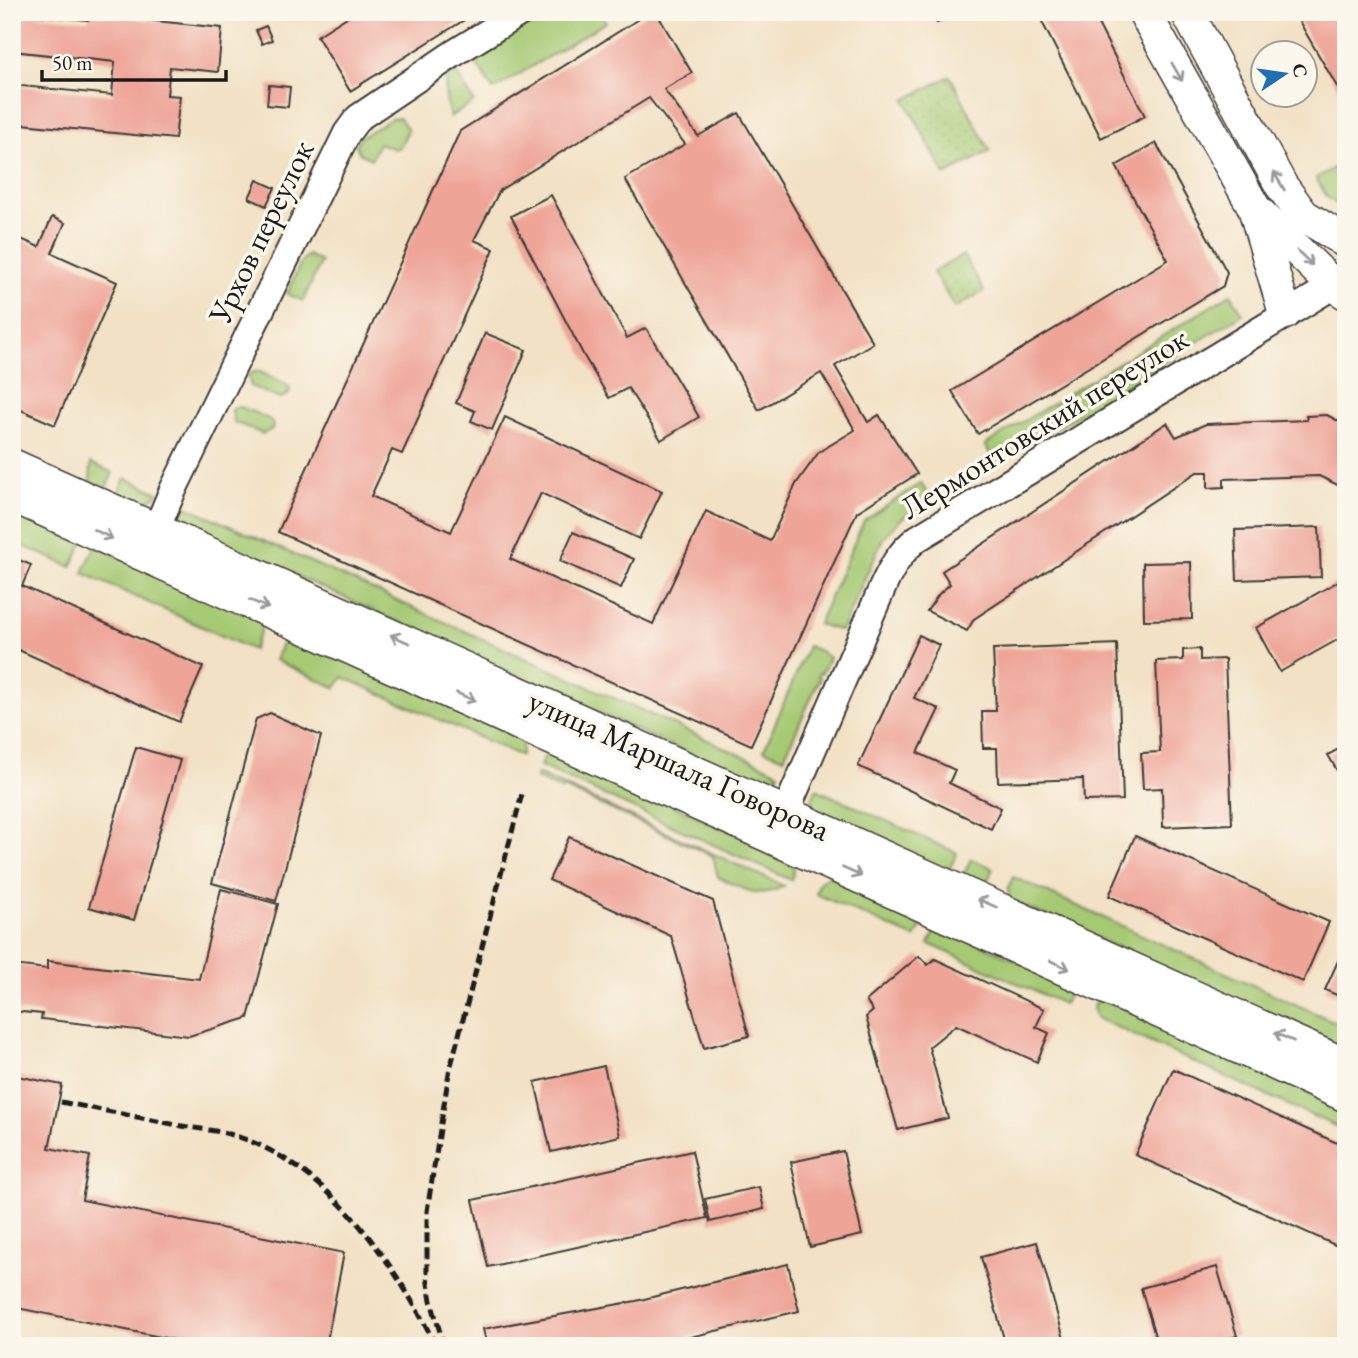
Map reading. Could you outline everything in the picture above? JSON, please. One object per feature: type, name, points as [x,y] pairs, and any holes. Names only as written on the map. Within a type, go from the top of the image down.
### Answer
[{"type":"main road","name":"улица Маршала Говорова","points":[[12,493],[150,542],[780,824],[1346,1093]]},
{"type":"street","name":"Урхов переулок","points":[[150,542],[347,133],[358,118],[521,12]]},
{"type":"street","points":[[1144,12],[1255,209],[1285,313]]},
{"type":"street","points":[[1187,12],[1281,185],[1303,215],[1346,243]]},
{"type":"street","points":[[1255,209],[1342,285]]},
{"type":"street","name":"Лермонтовский переулок","points":[[780,824],[884,584],[905,548],[1285,313],[1342,285]]},
{"type":"street","name":"улица Маршала Говорова","points":[[12,465],[150,542]]},
{"type":"street","name":"улица Маршала Говорова","points":[[780,824],[1346,1065]]},
{"type":"green space","points":[[540,12],[600,12],[606,22],[493,90],[471,54]]},
{"type":"green space","points":[[454,69],[474,102],[450,117],[446,86]]},
{"type":"green space","points":[[950,76],[990,151],[945,175],[905,100]]},
{"type":"green space","points":[[392,118],[400,118],[408,130],[400,147],[395,149],[379,143],[371,159],[359,153],[356,145],[360,138]]},
{"type":"green space","points":[[1346,161],[1346,211],[1327,197],[1316,178]]},
{"type":"green space","points":[[308,255],[321,262],[303,301],[287,294],[301,262]]},
{"type":"green space","points":[[963,255],[984,291],[955,308],[933,272]]},
{"type":"green space","points":[[1231,294],[1243,314],[997,465],[985,445]]},
{"type":"green space","points":[[258,371],[286,384],[290,389],[289,394],[279,399],[251,386],[248,376]]},
{"type":"green space","points":[[241,407],[269,419],[273,425],[272,429],[263,434],[234,422],[232,411]]},
{"type":"green space","points":[[91,463],[113,473],[104,492],[90,486]]},
{"type":"green space","points":[[125,478],[159,493],[138,503],[116,497]]},
{"type":"green space","points":[[921,483],[933,504],[919,513],[916,510],[901,519],[883,538],[841,631],[818,624],[864,521]]},
{"type":"green space","points":[[179,503],[779,772],[774,781],[765,788],[184,525],[178,511]]},
{"type":"green space","points":[[12,508],[84,541],[71,567],[12,541]]},
{"type":"green space","points":[[95,546],[262,620],[253,650],[83,573]]},
{"type":"green space","points":[[290,633],[523,739],[521,756],[343,677],[336,688],[275,660],[284,639]]},
{"type":"green space","points":[[808,646],[829,658],[818,676],[820,678],[784,758],[764,750]]},
{"type":"green space","points":[[552,751],[794,860],[791,880],[540,766]]},
{"type":"green space","points":[[537,774],[784,886],[758,892],[735,885],[718,877],[713,856],[564,788],[562,790],[536,779]]},
{"type":"green space","points":[[816,789],[957,853],[948,872],[813,811],[812,800]]},
{"type":"green space","points":[[971,859],[993,868],[988,880],[977,884],[962,878]]},
{"type":"green space","points":[[829,875],[925,919],[915,938],[816,894],[819,883]]},
{"type":"green space","points":[[1013,877],[1346,1027],[1346,1050],[1010,900],[1008,890]]},
{"type":"green space","points":[[938,925],[1069,984],[1069,993],[1064,1004],[929,944]]},
{"type":"green space","points":[[1098,997],[1346,1108],[1346,1131],[1096,1018],[1093,1007]]},
{"type":"building","points":[[355,12],[477,12],[350,91],[317,36]]},
{"type":"building","points":[[650,12],[656,12],[692,73],[664,89],[698,136],[739,113],[873,343],[835,366],[868,422],[879,415],[917,474],[857,512],[751,745],[278,532],[460,131]],"holes":[[[649,98],[685,144],[625,179],[759,410],[821,373],[855,430],[819,452],[796,484],[770,541],[706,511],[653,624],[510,559],[541,493],[639,539],[662,491],[505,417],[451,532],[371,496],[392,450],[402,454],[494,249],[474,240],[500,190]]]},
{"type":"building","points":[[931,12],[958,12],[937,23]]},
{"type":"building","points":[[1037,12],[1092,12],[1145,116],[1101,138]]},
{"type":"building","points":[[1294,12],[1346,12],[1346,102],[1320,57],[1320,38],[1309,38]]},
{"type":"building","points":[[12,13],[88,20],[89,14],[222,28],[218,72],[170,67],[167,95],[180,96],[175,139],[12,123],[12,85],[112,95],[115,62],[12,51]]},
{"type":"building","points":[[266,26],[272,40],[262,44],[256,30]]},
{"type":"building","points":[[269,85],[290,87],[288,107],[267,105]]},
{"type":"building","points":[[1156,143],[1227,272],[1223,286],[978,434],[952,391],[1168,260],[1116,166]]},
{"type":"building","points":[[257,180],[275,188],[266,206],[249,198]]},
{"type":"building","points":[[551,195],[627,338],[646,328],[699,417],[661,440],[628,388],[609,398],[511,216]]},
{"type":"building","points":[[52,217],[65,223],[52,253],[117,282],[55,425],[12,406],[12,235],[39,247]]},
{"type":"building","points":[[485,333],[526,350],[492,430],[471,421],[475,411],[456,403]]},
{"type":"building","points":[[1327,415],[1346,425],[1346,489],[1319,476],[1224,479],[1224,487],[1208,488],[1208,472],[1197,472],[974,619],[967,631],[927,611],[950,584],[942,571],[1167,423],[1176,437],[1206,424],[1307,420],[1306,416]]},
{"type":"building","points":[[1319,527],[1321,577],[1237,580],[1235,530]]},
{"type":"building","points":[[573,532],[634,559],[621,588],[560,561]]},
{"type":"building","points":[[12,557],[31,565],[22,586],[203,667],[179,722],[12,647]]},
{"type":"building","points":[[1191,562],[1192,619],[1144,620],[1143,563]]},
{"type":"building","points":[[1346,577],[1346,635],[1280,672],[1256,628]]},
{"type":"building","points":[[919,635],[939,645],[914,698],[939,709],[918,753],[955,770],[949,783],[1001,808],[991,829],[858,766]]},
{"type":"building","points":[[1117,644],[1123,800],[1084,801],[1083,779],[998,782],[997,748],[983,748],[982,711],[996,711],[993,649]]},
{"type":"building","points":[[1200,649],[1200,660],[1225,659],[1232,824],[1163,827],[1162,788],[1143,789],[1141,753],[1160,752],[1156,661],[1183,660],[1183,650]]},
{"type":"building","points":[[270,713],[321,736],[276,901],[212,883],[256,719]]},
{"type":"building","points":[[1346,745],[1346,786],[1328,755]]},
{"type":"building","points":[[136,747],[180,760],[134,920],[89,907]]},
{"type":"building","points":[[1135,836],[1329,922],[1303,982],[1109,896]]},
{"type":"building","points":[[569,837],[713,901],[749,1036],[704,1048],[671,936],[549,880]]},
{"type":"building","points":[[221,889],[278,904],[248,1018],[189,1036],[41,1019],[42,1014],[12,1011],[13,965],[47,969],[47,961],[199,979]]},
{"type":"building","points":[[1346,943],[1346,999],[1325,990]]},
{"type":"building","points":[[919,956],[928,965],[935,959],[1044,1009],[1036,1027],[1049,1033],[1037,1062],[956,1025],[929,1047],[948,1118],[898,1130],[866,1017],[873,1011],[866,1001]]},
{"type":"building","points":[[604,1066],[620,1136],[551,1152],[535,1082]]},
{"type":"building","points":[[1173,1069],[1346,1147],[1346,1250],[1135,1155]]},
{"type":"building","points":[[12,1075],[62,1085],[49,1148],[90,1156],[82,1200],[344,1253],[326,1346],[205,1346],[12,1307]]},
{"type":"building","points":[[692,1151],[707,1218],[488,1267],[473,1200]]},
{"type":"building","points":[[843,1151],[862,1235],[810,1247],[791,1162]]},
{"type":"building","points":[[759,1187],[764,1209],[710,1222],[705,1199]]},
{"type":"building","points":[[1037,1242],[1066,1346],[1006,1346],[981,1257]]},
{"type":"building","points":[[788,1264],[799,1311],[653,1346],[487,1346],[483,1329],[636,1301]]},
{"type":"building","points":[[1217,1267],[1237,1336],[1201,1346],[1158,1346],[1141,1288]]},
{"type":"railway","points":[[444,1346],[427,1277],[427,1211],[449,1073],[522,794]]},
{"type":"railway","points":[[61,1102],[229,1134],[264,1147],[296,1167],[326,1191],[378,1249],[400,1281],[436,1346]]}]
